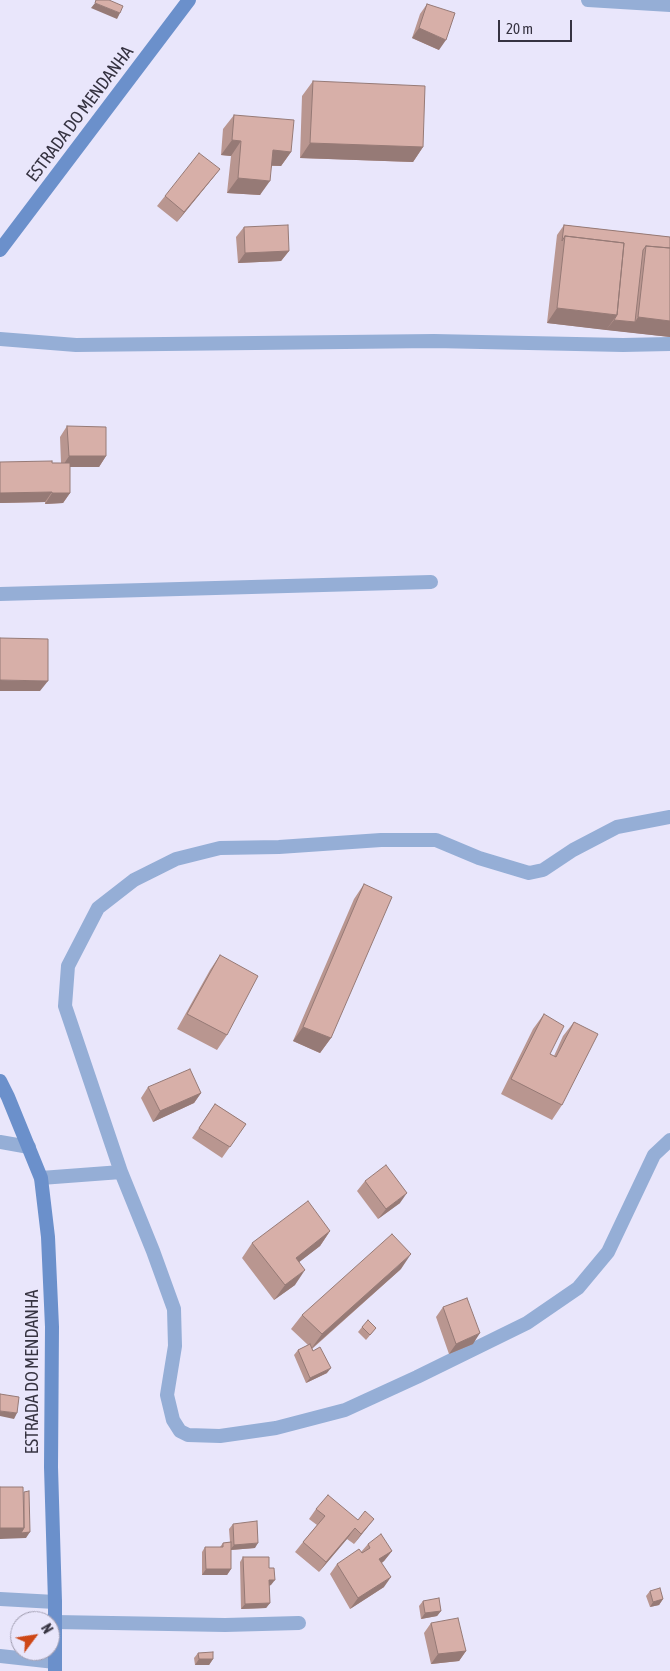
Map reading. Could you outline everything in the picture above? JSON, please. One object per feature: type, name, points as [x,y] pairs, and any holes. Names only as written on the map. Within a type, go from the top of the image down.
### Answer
[{"type":"main road","name":"ESTRADA DO MENDANHA","points":[[0,250],[189,0]]},
{"type":"main road","name":"ESTRADA DO MENDANHA","points":[[0,1081],[41,1178],[48,1237],[52,1326],[51,1467],[55,1611]]},
{"type":"street","points":[[588,0],[670,5]]},
{"type":"street","points":[[0,339],[76,345],[434,341],[624,345],[670,344]]},
{"type":"street","points":[[0,594],[431,582]]},
{"type":"street","points":[[670,818],[617,828],[573,850],[543,870],[529,873],[479,858],[436,840],[381,840],[279,847],[220,848],[176,859],[134,880],[98,908],[68,966],[65,1006],[121,1172],[174,1309],[175,1346],[167,1395],[172,1420],[180,1431],[188,1435],[220,1436],[276,1428],[345,1410],[417,1378],[526,1323],[578,1288],[608,1252],[654,1155],[670,1140]]},
{"type":"street","points":[[0,1142],[29,1147]]},
{"type":"street","points":[[41,1178],[121,1172]]},
{"type":"street","points":[[0,1599],[55,1602]]},
{"type":"street","points":[[60,1622],[225,1625],[299,1623]]},
{"type":"street","points":[[0,1656],[55,1666]]},
{"type":"building","points":[[96,0],[109,0],[123,6],[120,13],[95,3]]},
{"type":"building","points":[[427,4],[455,13],[446,40],[419,28]]},
{"type":"building","points":[[313,81],[425,86],[423,147],[310,143]]},
{"type":"building","points":[[234,115],[294,120],[291,152],[273,150],[270,181],[238,178],[241,141],[232,140]]},
{"type":"building","points":[[199,153],[220,169],[184,212],[165,196]]},
{"type":"building","points":[[288,225],[289,251],[245,253],[244,227]]},
{"type":"building","points":[[564,225],[670,237],[670,248],[646,246],[643,250],[635,322],[614,320],[617,315],[624,243],[565,236],[562,241]]},
{"type":"building","points":[[565,236],[624,243],[617,315],[557,308]]},
{"type":"building","points":[[646,246],[670,248],[670,321],[638,317]]},
{"type":"building","points":[[67,426],[106,427],[106,456],[69,456]]},
{"type":"building","points":[[52,461],[52,463],[70,463],[70,493],[0,493],[0,462]]},
{"type":"building","points":[[0,638],[48,639],[48,681],[0,680]]},
{"type":"building","points":[[364,884],[392,897],[331,1038],[303,1027]]},
{"type":"building","points":[[220,955],[258,976],[227,1035],[187,1014]]},
{"type":"building","points":[[544,1014],[564,1026],[550,1054],[556,1057],[574,1022],[598,1034],[562,1105],[511,1079]]},
{"type":"building","points":[[190,1069],[201,1093],[160,1111],[148,1087]]},
{"type":"building","points":[[215,1104],[246,1124],[230,1147],[199,1128]]},
{"type":"building","points":[[386,1165],[407,1193],[386,1209],[365,1181]]},
{"type":"building","points":[[308,1201],[330,1231],[296,1258],[305,1270],[285,1285],[252,1243]]},
{"type":"building","points":[[392,1234],[411,1254],[322,1334],[302,1315]]},
{"type":"building","points":[[467,1298],[480,1333],[456,1344],[443,1307]]},
{"type":"building","points":[[368,1320],[376,1328],[370,1335],[362,1327]]},
{"type":"building","points":[[310,1344],[313,1351],[320,1347],[331,1368],[310,1378],[298,1350]]},
{"type":"building","points":[[0,1394],[19,1397],[17,1413],[0,1411]]},
{"type":"building","points":[[0,1487],[23,1487],[24,1528],[0,1528]]},
{"type":"building","points":[[29,1491],[30,1532],[21,1533],[24,1528],[24,1492]]},
{"type":"building","points":[[328,1495],[358,1520],[365,1511],[374,1519],[361,1534],[355,1528],[326,1562],[303,1542],[325,1516],[316,1509]]},
{"type":"building","points":[[257,1521],[258,1543],[234,1545],[233,1524]]},
{"type":"building","points":[[381,1534],[392,1551],[379,1559],[391,1577],[358,1598],[337,1564],[359,1549],[362,1553],[370,1548],[368,1544]]},
{"type":"building","points":[[231,1542],[231,1569],[206,1569],[205,1547],[223,1547],[223,1543]]},
{"type":"building","points":[[243,1557],[269,1557],[269,1568],[274,1568],[275,1580],[269,1580],[270,1603],[245,1604]]},
{"type":"building","points":[[660,1588],[663,1599],[653,1602],[650,1591]]},
{"type":"building","points":[[439,1598],[441,1611],[425,1613],[423,1601]]},
{"type":"building","points":[[458,1618],[466,1651],[438,1654],[431,1623]]},
{"type":"building","points":[[213,1652],[213,1659],[199,1659],[198,1653]]}]
